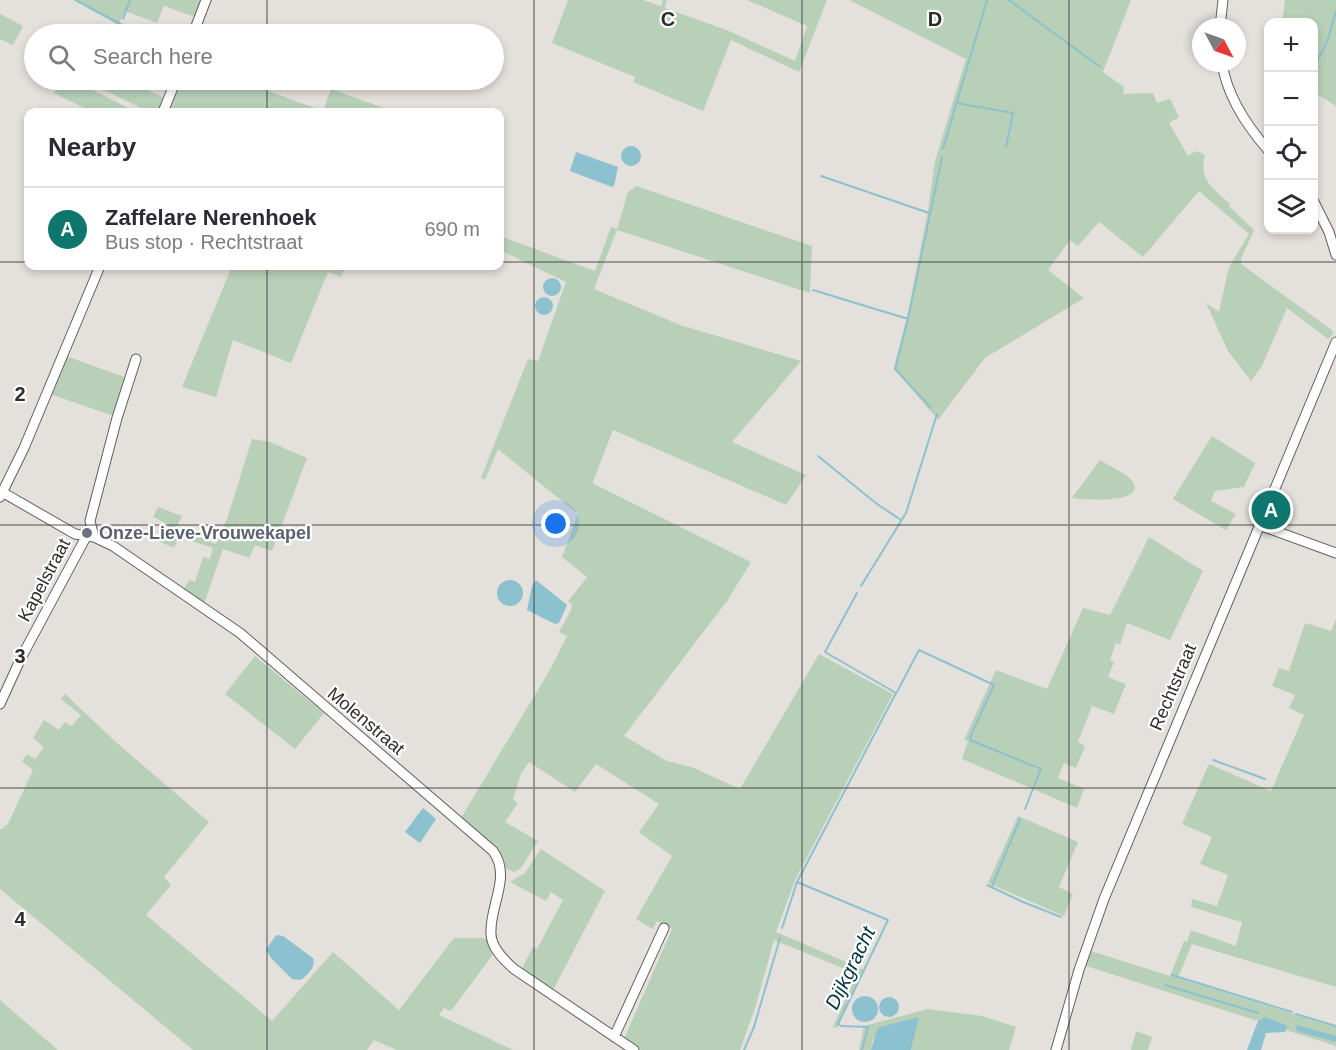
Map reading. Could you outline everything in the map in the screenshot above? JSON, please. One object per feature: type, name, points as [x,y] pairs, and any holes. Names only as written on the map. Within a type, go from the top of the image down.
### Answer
[{"type":"street","points":[[197,24],[206,0]]},
{"type":"street","points":[[1221,18],[1223,0]]},
{"type":"street","points":[[1225,72],[1237,106],[1252,132],[1264,145]]},
{"type":"street","points":[[165,108],[172,90]]},
{"type":"street","points":[[1318,210],[1329,231],[1336,255]]},
{"type":"street","points":[[1,495],[24,448],[98,270]]},
{"type":"street","name":"Rechtstraat","points":[[1056,1050],[1079,970],[1104,899],[1336,342]]},
{"type":"street","name":"Kapelstraat","points":[[0,704],[21,658],[90,537],[90,521],[117,418],[136,359]]},
{"type":"street","name":"Molenstraat","points":[[1,495],[75,534],[113,546],[240,633],[493,851],[501,867],[491,934],[494,945],[506,963],[634,1050]]},
{"type":"street","points":[[1259,525],[1336,553]]},
{"type":"street","points":[[614,1037],[664,927]]},
{"type":"green space","points":[[73,0],[201,0],[195,17],[164,6],[157,23],[125,11],[118,24]]},
{"type":"green space","points":[[568,0],[643,0],[661,6],[663,0],[667,0],[665,8],[729,31],[795,61],[807,26],[747,0],[827,0],[799,72],[731,40],[703,111],[633,82],[635,77],[552,43]]},
{"type":"green space","points":[[849,0],[1131,0],[1103,72],[1124,87],[1123,94],[1153,93],[1157,103],[1170,99],[1179,117],[1169,123],[1188,156],[1196,151],[1205,156],[1204,171],[1209,183],[1254,230],[1241,264],[1333,331],[1332,336],[1328,339],[1287,308],[1262,366],[1251,381],[1228,351],[1206,303],[1219,312],[1229,267],[1249,234],[1199,191],[1143,257],[1099,222],[1078,246],[1070,240],[1048,270],[1084,298],[985,358],[938,420],[894,368],[908,312],[928,211],[935,161],[966,59]]},
{"type":"green space","points":[[1285,0],[1336,0],[1336,106],[1318,95],[1318,18],[1283,18]]},
{"type":"green space","points":[[0,14],[23,26],[13,45],[0,39]]},
{"type":"green space","points":[[56,90],[93,90],[128,108],[84,108],[54,93]]},
{"type":"green space","points":[[104,90],[148,90],[164,98],[160,108],[141,108]]},
{"type":"green space","points":[[177,90],[266,90],[315,108],[170,108]]},
{"type":"green space","points":[[331,90],[384,108],[324,108]]},
{"type":"green space","points":[[636,186],[812,246],[810,293],[617,230],[594,289],[680,325],[801,361],[732,442],[806,475],[786,505],[613,430],[594,484],[751,562],[727,601],[624,736],[667,761],[694,768],[740,789],[819,654],[893,694],[795,880],[776,932],[865,970],[837,1028],[833,1027],[857,974],[774,940],[756,1005],[740,1050],[641,1050],[624,1039],[672,929],[657,921],[653,929],[636,919],[672,856],[639,832],[659,804],[596,764],[575,792],[529,762],[521,774],[513,799],[518,803],[505,822],[538,841],[521,868],[514,872],[505,868],[492,846],[461,818],[550,670],[567,636],[559,632],[571,610],[572,604],[568,602],[587,577],[562,557],[578,514],[498,449],[485,480],[481,478],[528,359],[538,361],[566,282],[504,252],[504,237],[595,271],[611,227],[617,229],[628,192]]},
{"type":"green space","points":[[230,270],[344,270],[341,277],[328,272],[291,363],[233,340],[216,397],[182,387]]},
{"type":"green space","points":[[66,356],[127,378],[114,416],[50,394]]},
{"type":"green space","points":[[1212,436],[1255,463],[1244,487],[1215,491],[1211,501],[1236,514],[1226,530],[1173,499]]},
{"type":"green space","points":[[252,439],[270,442],[307,458],[272,551],[255,545],[249,558],[223,549],[204,604],[183,590],[189,580],[195,582],[203,557],[210,559],[213,548],[179,537],[174,548],[160,542],[169,525],[153,517],[158,507],[182,516],[176,528],[216,544],[227,519]]},
{"type":"green space","points":[[1100,460],[1127,476],[1133,482],[1135,489],[1130,494],[1111,499],[1072,498]]},
{"type":"green space","points":[[1149,537],[1203,571],[1170,640],[1127,623],[1120,645],[1116,643],[1110,660],[1114,662],[1108,677],[1126,684],[1114,714],[1092,706],[1078,742],[1085,746],[1076,768],[1064,763],[1058,778],[1084,789],[1077,808],[962,759],[968,741],[964,740],[996,670],[1047,689],[1083,608],[1110,615]]},
{"type":"green space","points":[[1336,619],[1336,987],[1192,944],[1178,978],[1336,1027],[1336,1046],[1086,966],[1091,951],[1170,976],[1191,930],[1236,946],[1242,922],[1191,907],[1192,899],[1217,906],[1228,875],[1200,864],[1212,837],[1182,824],[1209,764],[1271,791],[1304,715],[1289,708],[1295,695],[1272,686],[1279,668],[1289,671],[1305,623],[1331,631]]},
{"type":"green space","points":[[255,656],[324,713],[295,749],[225,694]]},
{"type":"green space","points":[[65,694],[117,743],[209,822],[164,877],[171,885],[146,915],[272,1021],[333,952],[399,1010],[454,938],[484,938],[488,939],[494,953],[451,1011],[444,1008],[439,1015],[513,1050],[397,1050],[374,1040],[367,1050],[193,1050],[0,889],[0,830],[8,824],[33,770],[22,761],[27,754],[35,759],[44,747],[33,738],[44,720],[59,730],[65,722],[72,726],[81,715],[61,699]]},
{"type":"green space","points":[[1018,816],[1078,842],[1059,887],[1073,894],[1064,916],[988,883]]},
{"type":"green space","points":[[541,849],[605,891],[553,990],[521,970],[533,947],[537,949],[563,900],[551,892],[546,901],[510,882],[525,873]]},
{"type":"green space","points":[[0,1000],[58,1050],[0,1050]]},
{"type":"green space","points":[[928,1009],[982,1016],[1016,1027],[1009,1050],[911,1050],[918,1017],[873,1039],[871,1050],[859,1050],[864,1026]]},
{"type":"green space","points":[[1136,1031],[1152,1037],[1148,1050],[1131,1050]]},
{"type":"water","points":[[627,146],[635,146],[641,152],[641,160],[635,166],[627,166],[621,160],[621,152]]},
{"type":"water","points":[[576,152],[618,167],[614,186],[570,171]]},
{"type":"water","points":[[552,278],[558,281],[561,287],[558,293],[552,296],[546,293],[543,287],[546,281]]},
{"type":"water","points":[[544,297],[550,300],[553,306],[550,312],[544,315],[538,312],[535,306],[538,300]]},
{"type":"water","points":[[510,580],[519,584],[523,593],[519,602],[510,606],[501,602],[497,593],[501,584]]},
{"type":"water","points":[[536,580],[567,605],[559,623],[555,624],[527,610],[532,586]]},
{"type":"water","points":[[423,808],[436,819],[420,843],[405,832]]},
{"type":"water","points":[[276,935],[283,936],[313,958],[309,973],[301,980],[292,979],[266,950]]},
{"type":"water","points":[[865,996],[874,1000],[878,1009],[874,1018],[865,1022],[856,1018],[852,1009],[856,1000]]},
{"type":"water","points":[[885,997],[893,997],[899,1003],[899,1011],[893,1017],[885,1017],[879,1011],[879,1003]]},
{"type":"water","points":[[919,1017],[911,1050],[871,1050],[880,1027]]},
{"type":"water","points":[[1266,1017],[1287,1026],[1285,1032],[1266,1033],[1261,1050],[1247,1050],[1258,1021]]},
{"type":"water","points":[[1296,1025],[1336,1036],[1336,1042],[1297,1031]]},
{"type":"waterway","points":[[76,0],[120,24]]},
{"type":"waterway","points":[[123,19],[130,0]]},
{"type":"waterway","points":[[943,149],[987,0]]},
{"type":"waterway","points":[[1009,0],[1100,67]]},
{"type":"waterway","points":[[1318,58],[1325,45],[1336,11]]},
{"type":"waterway","points":[[956,103],[1013,113],[1006,147]]},
{"type":"waterway","points":[[931,408],[895,369],[908,319],[942,157]]},
{"type":"waterway","points":[[821,176],[929,213]]},
{"type":"waterway","points":[[813,290],[908,319]]},
{"type":"waterway","points":[[861,586],[906,513],[937,414]]},
{"type":"waterway","points":[[818,456],[877,504],[901,520]]},
{"type":"waterway","name":"Dijkgracht","points":[[857,593],[825,652],[896,693],[797,882],[888,920],[838,1024],[868,1027],[862,1050]]},
{"type":"waterway","points":[[897,692],[919,650],[994,685],[970,740],[1041,769],[1025,809]]},
{"type":"waterway","points":[[1213,760],[1265,779]]},
{"type":"waterway","points":[[992,886],[1020,819]]},
{"type":"waterway","points":[[782,928],[797,882]]},
{"type":"waterway","name":"Dijkgracht","points":[[987,885],[1061,917]]},
{"type":"waterway","points":[[744,1050],[754,1027],[780,938]]},
{"type":"waterway","name":"Dijkgracht","points":[[1172,975],[1292,1012]]},
{"type":"waterway","points":[[1165,985],[1258,1013]]},
{"type":"waterway","points":[[1296,1014],[1336,1026]]},
{"type":"place","name":"Zaffelare Nerenhoek","points":[[1271,510]]},
{"type":"place","name":"Onze-Lieve-Vrouwekapel","points":[[87,533]]}]
